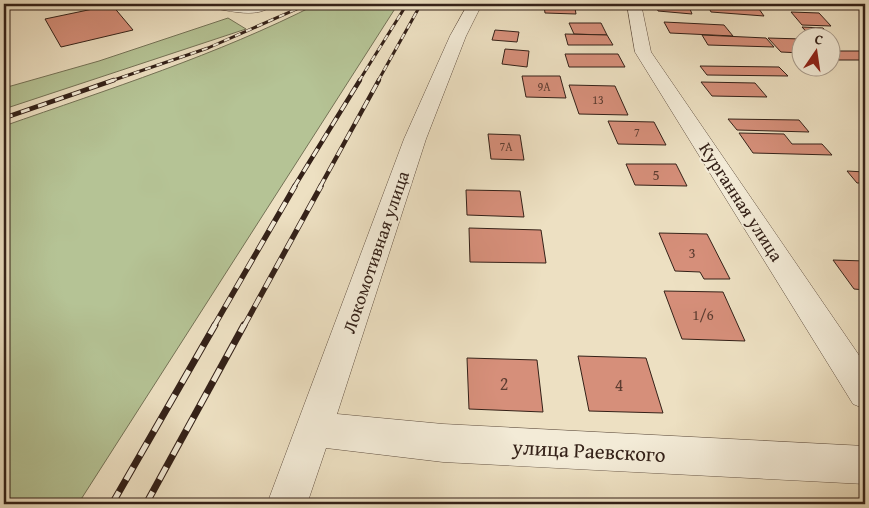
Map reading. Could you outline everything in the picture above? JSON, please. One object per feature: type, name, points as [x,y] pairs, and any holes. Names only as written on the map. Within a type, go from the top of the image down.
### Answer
[{"type":"street","points":[[211,4],[252,9],[266,4]]},
{"type":"street","name":"Локомотивная улица","points":[[287,504],[415,139],[458,36],[475,4]]},
{"type":"street","name":"Курганная улица","points":[[634,4],[643,52],[865,393]]},
{"type":"street","name":"улица Раевского","points":[[314,429],[443,443],[865,465]]},
{"type":"green space","points":[[317,4],[398,4],[78,504],[4,504],[4,126],[123,85],[202,55]]},
{"type":"green space","points":[[228,18],[246,29],[4,109],[4,88],[99,61]]},
{"type":"building","points":[[656,4],[688,4],[692,14],[658,11]]},
{"type":"building","points":[[112,5],[133,30],[61,47],[45,19]]},
{"type":"building","points":[[544,6],[575,8],[576,14],[545,13]]},
{"type":"building","points":[[708,6],[759,9],[764,16],[711,12]]},
{"type":"building","points":[[791,12],[819,13],[831,26],[802,25]]},
{"type":"building","points":[[664,22],[724,25],[733,36],[670,33]]},
{"type":"building","points":[[569,23],[601,23],[607,35],[574,34]]},
{"type":"building","points":[[495,30],[519,32],[517,42],[492,40]]},
{"type":"building","points":[[565,34],[607,35],[613,45],[568,45]]},
{"type":"building","points":[[702,35],[766,38],[774,47],[708,45]]},
{"type":"building","points":[[768,38],[792,39],[792,53],[781,52]]},
{"type":"building","points":[[505,49],[529,51],[527,67],[502,64]]},
{"type":"building","points":[[842,51],[865,51],[865,60],[842,60]]},
{"type":"building","points":[[565,54],[618,54],[625,67],[569,67]]},
{"type":"building","points":[[700,66],[779,67],[788,76],[707,75]]},
{"type":"building","points":[[522,76],[560,76],[566,98],[526,97]]},
{"type":"building","points":[[701,82],[755,83],[767,97],[712,96]]},
{"type":"building","points":[[569,85],[615,86],[628,115],[579,114]]},
{"type":"building","points":[[728,119],[799,120],[809,132],[737,130]]},
{"type":"building","points":[[608,121],[654,122],[666,145],[618,144]]},
{"type":"building","points":[[739,133],[784,134],[792,144],[822,144],[832,155],[753,153]]},
{"type":"building","points":[[488,134],[520,135],[524,160],[491,159]]},
{"type":"building","points":[[626,164],[676,164],[687,186],[635,185]]},
{"type":"building","points":[[847,171],[865,172],[865,183],[857,183]]},
{"type":"building","points":[[466,190],[520,191],[524,217],[467,215]]},
{"type":"building","points":[[469,228],[541,230],[546,263],[470,262]]},
{"type":"building","points":[[659,233],[707,234],[730,279],[704,279],[700,272],[675,271]]},
{"type":"building","points":[[833,260],[865,261],[865,290],[854,289]]},
{"type":"building","points":[[664,291],[723,292],[745,341],[682,339]]},
{"type":"building","points":[[578,356],[646,358],[663,413],[589,411]]},
{"type":"building","points":[[467,358],[537,360],[543,412],[469,409]]},
{"type":"railway","points":[[111,81],[208,48],[308,4]]},
{"type":"railway","points":[[359,81],[407,4]]},
{"type":"railway","points":[[378,81],[421,4]]},
{"type":"railway","points":[[4,118],[114,80]]},
{"type":"railway","points":[[294,187],[360,80]]},
{"type":"railway","points":[[320,187],[379,80]]},
{"type":"railway","points":[[214,326],[295,186]]},
{"type":"railway","points":[[244,326],[321,186]]},
{"type":"railway","points":[[112,504],[215,325]]},
{"type":"railway","points":[[146,504],[244,325]]}]
